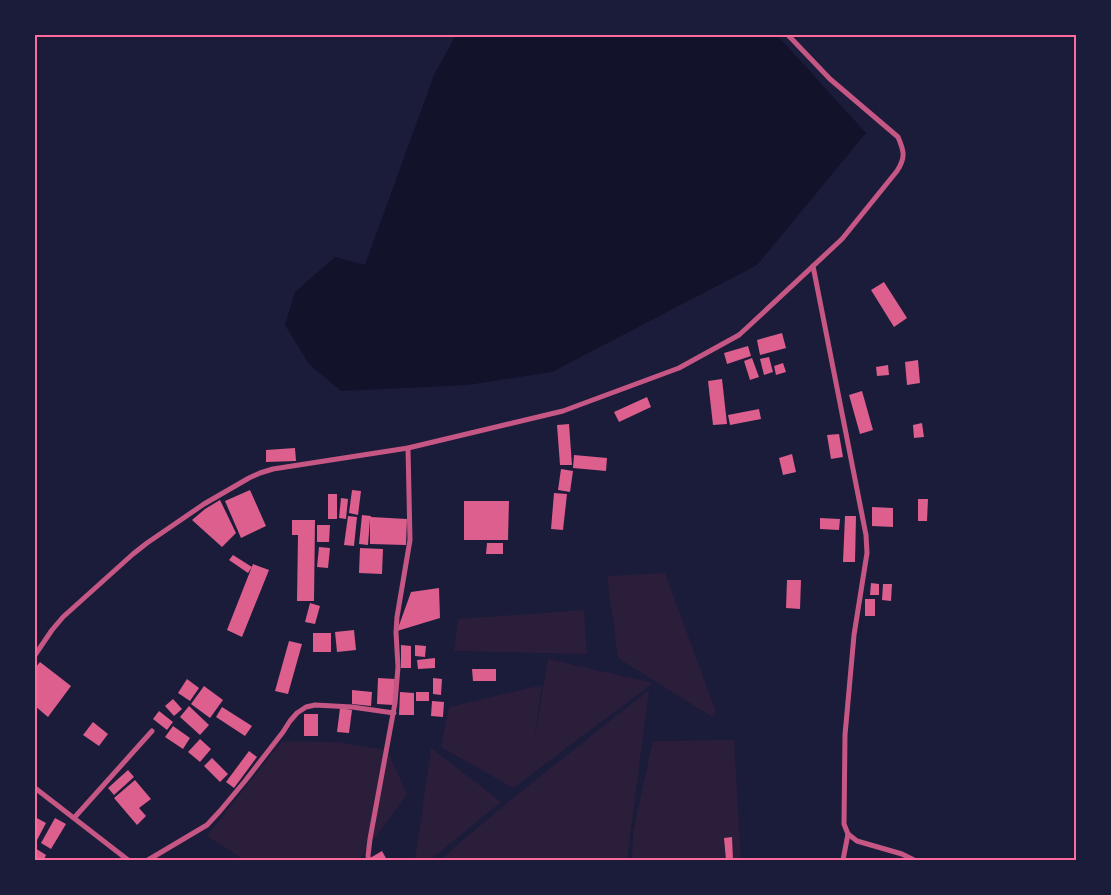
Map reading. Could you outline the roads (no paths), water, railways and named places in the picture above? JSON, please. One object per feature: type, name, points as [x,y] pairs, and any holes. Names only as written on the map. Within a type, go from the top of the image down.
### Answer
[{"type":"street","points":[[35,655],[63,616],[147,542],[204,504],[260,473],[273,469],[408,448],[563,412],[680,368],[739,335],[842,239],[903,161],[903,148],[898,137],[830,79],[788,35]]},
{"type":"street","points":[[814,266],[866,535],[867,552],[854,635],[845,735],[844,824],[848,834],[857,841],[902,854],[914,860]]},
{"type":"street","points":[[369,860],[370,839],[394,713],[398,667],[397,617],[410,540],[408,448]]},
{"type":"street","points":[[148,860],[207,825],[245,781],[290,721],[306,707],[314,705],[352,707],[394,713]]},
{"type":"street","points":[[74,818],[152,731]]},
{"type":"street","points":[[35,788],[128,860]]},
{"type":"street","points":[[843,860],[848,834]]}]
